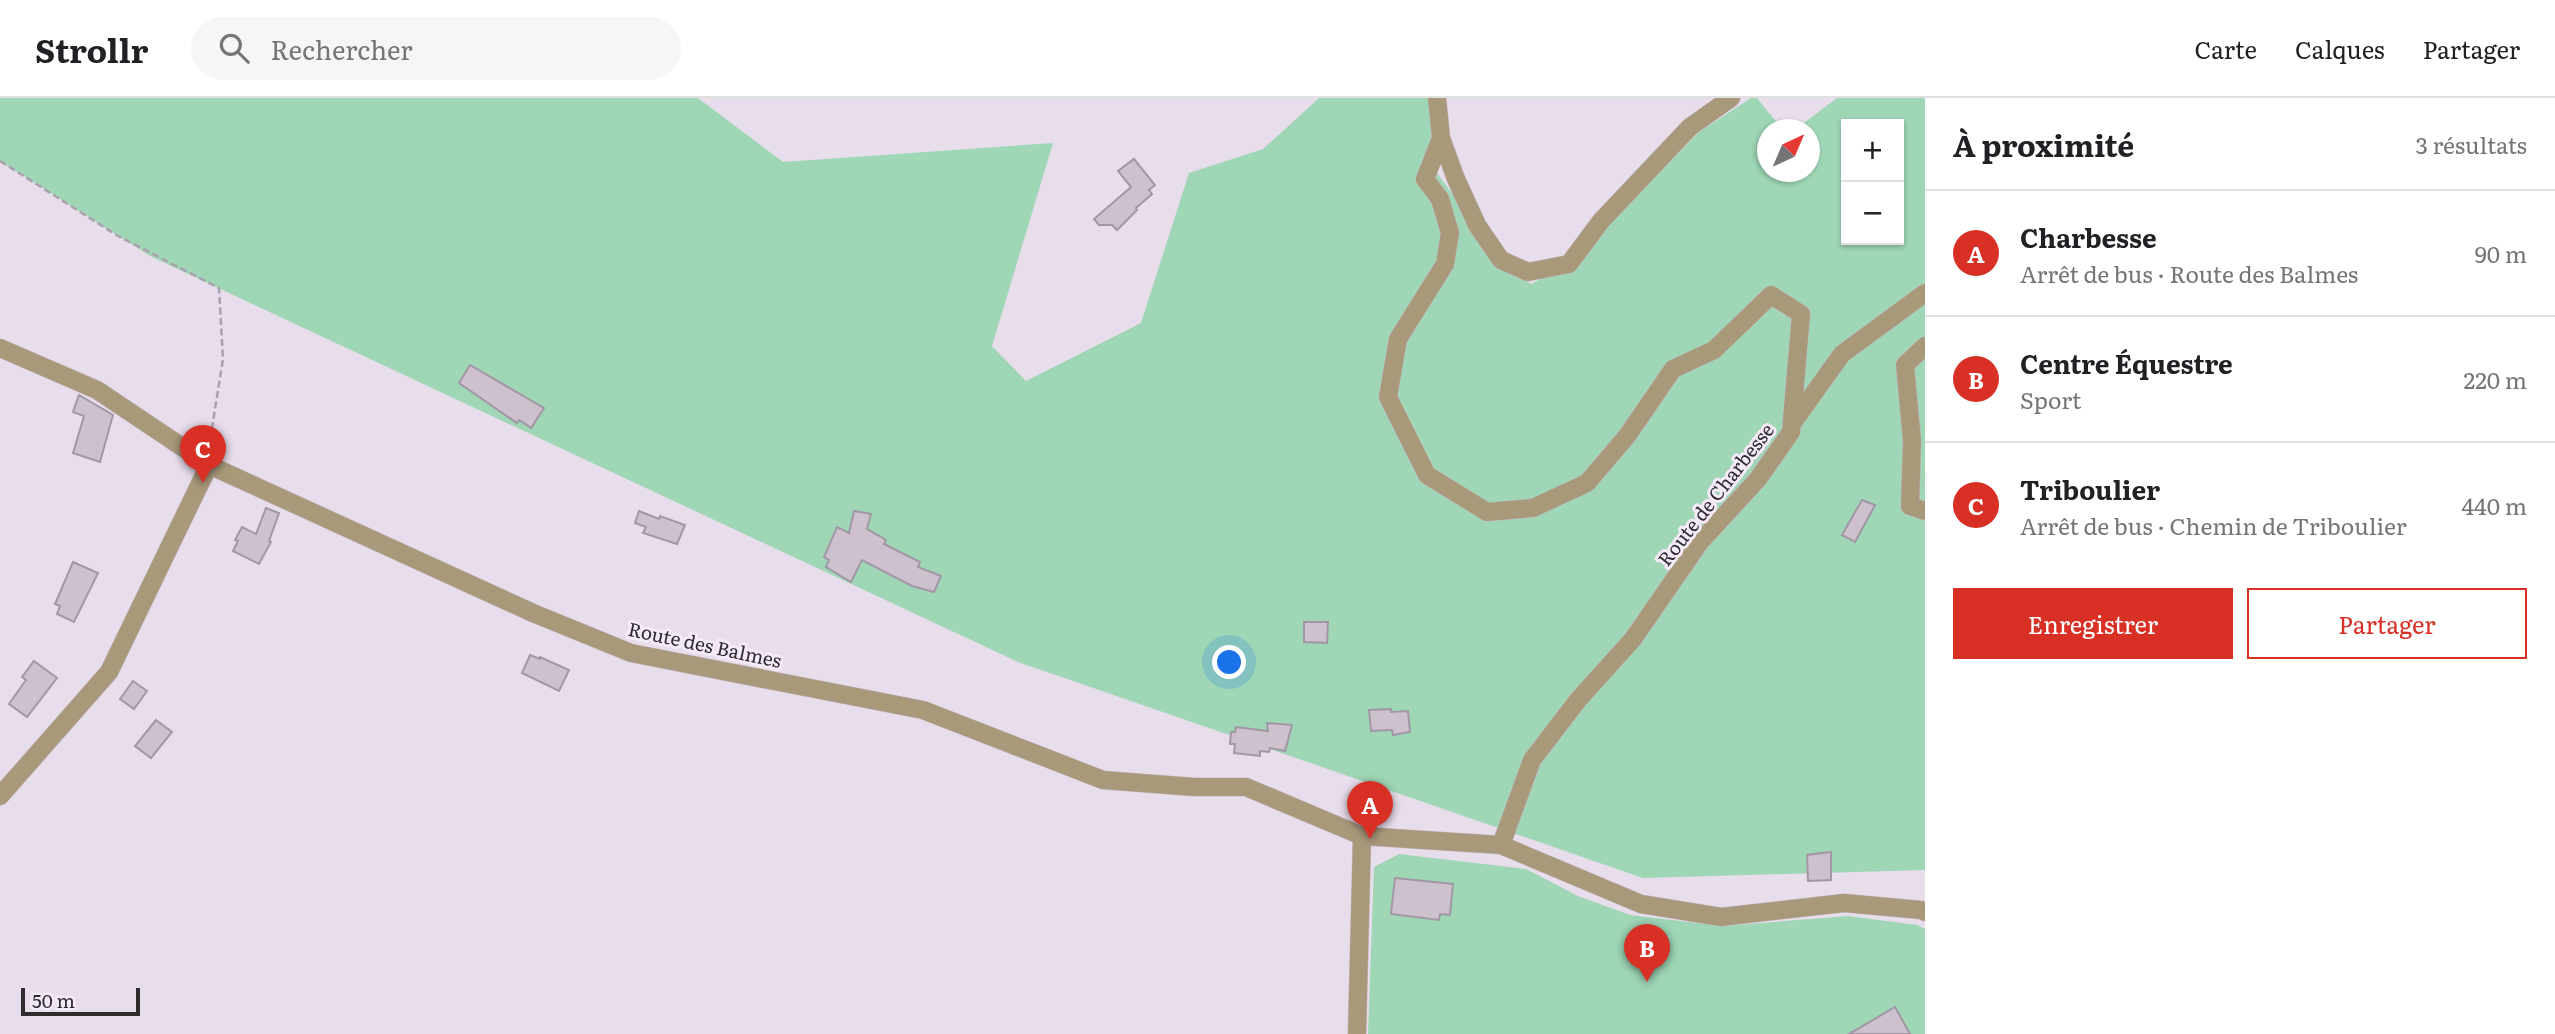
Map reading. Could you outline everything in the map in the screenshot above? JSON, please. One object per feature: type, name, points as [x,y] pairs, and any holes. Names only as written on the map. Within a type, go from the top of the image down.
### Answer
[{"type":"street","points":[[1437,98],[1441,138],[1477,225],[1501,260],[1528,272],[1569,264],[1601,221],[1690,127],[1731,98]]},
{"type":"street","name":"Route de Charbesse","points":[[1441,138],[1425,179],[1440,199],[1450,233],[1445,264],[1398,338],[1388,397],[1427,475],[1487,512],[1533,508],[1587,483],[1627,436],[1673,369],[1714,350],[1771,295],[1801,314],[1791,432],[1758,478],[1700,542],[1633,639],[1578,701],[1532,760],[1501,845]]},
{"type":"street","points":[[1792,422],[1842,354],[1925,293]]},
{"type":"street","points":[[1925,346],[1905,365],[1912,440],[1910,506],[1925,511]]},
{"type":"street","name":"Route des Balmes","points":[[0,348],[97,390],[208,460],[533,613],[631,653],[923,710],[1103,780],[1194,787],[1246,787],[1362,835],[1501,845],[1641,904],[1721,917],[1844,903],[1924,910]]},
{"type":"street","points":[[0,796],[108,672],[208,460]]},
{"type":"street","points":[[1357,1034],[1362,835]]},
{"type":"path","points":[[0,161],[118,236],[219,288],[223,359],[208,460]]},
{"type":"green space","points":[[0,98],[698,98],[783,162],[1053,143],[992,346],[1026,381],[1141,323],[1189,173],[1263,149],[1319,98],[1430,98],[1437,173],[1501,260],[1531,284],[1569,264],[1699,132],[1751,98],[1757,98],[1774,119],[1757,119],[1757,182],[1820,182],[1820,119],[1809,119],[1837,98],[1925,98],[1925,870],[1643,878],[1018,662],[152,257],[0,161]]},
{"type":"green space","points":[[1399,854],[1526,869],[1578,896],[1630,915],[1723,926],[1848,916],[1917,925],[1925,929],[1925,1034],[1368,1034],[1374,867]]},
{"type":"building","points":[[1134,159],[1155,185],[1149,190],[1152,194],[1117,230],[1112,225],[1099,225],[1094,219],[1131,187],[1118,171]]},
{"type":"building","points":[[470,365],[544,408],[531,428],[519,420],[517,423],[459,383]]},
{"type":"building","points":[[79,395],[113,415],[100,462],[73,453],[84,416],[73,412]]},
{"type":"building","points":[[1862,500],[1875,505],[1855,542],[1842,535]]},
{"type":"building","points":[[266,508],[279,513],[269,541],[271,542],[259,564],[233,551],[242,527],[256,534]]},
{"type":"building","points":[[639,511],[685,525],[677,544],[643,533],[646,527],[635,523]]},
{"type":"building","points":[[854,511],[871,514],[867,529],[886,540],[884,544],[920,562],[918,567],[941,576],[934,592],[912,586],[862,560],[851,582],[826,567],[829,560],[824,557],[837,527],[849,533]]},
{"type":"building","points":[[73,562],[98,573],[74,622],[57,614],[60,606],[55,604]]},
{"type":"building","points":[[1304,622],[1328,622],[1327,643],[1304,642]]},
{"type":"building","points":[[530,655],[569,670],[559,691],[522,673]]},
{"type":"building","points":[[34,661],[57,678],[27,717],[9,704],[26,680],[22,677]]},
{"type":"building","points":[[133,681],[147,691],[134,709],[120,699]]},
{"type":"building","points":[[1391,709],[1391,712],[1408,711],[1410,732],[1393,735],[1392,730],[1371,731],[1369,710]]},
{"type":"building","points":[[156,720],[172,732],[151,758],[135,746]]},
{"type":"building","points":[[1267,723],[1292,725],[1285,751],[1270,748],[1269,752],[1260,751],[1260,756],[1234,753],[1235,744],[1230,744],[1231,732],[1235,732],[1236,727],[1268,731]]},
{"type":"building","points":[[1831,852],[1831,880],[1808,881],[1807,855]]},
{"type":"building","points":[[1395,878],[1453,884],[1450,915],[1440,914],[1439,920],[1391,914]]},
{"type":"building","points":[[1895,1007],[1910,1034],[1849,1034]]},
{"type":"place","name":"Triboulier","points":[[203,483]]},
{"type":"place","name":"Charbesse","points":[[1370,839]]},
{"type":"place","name":"Centre Équestre","points":[[1647,982]]}]
